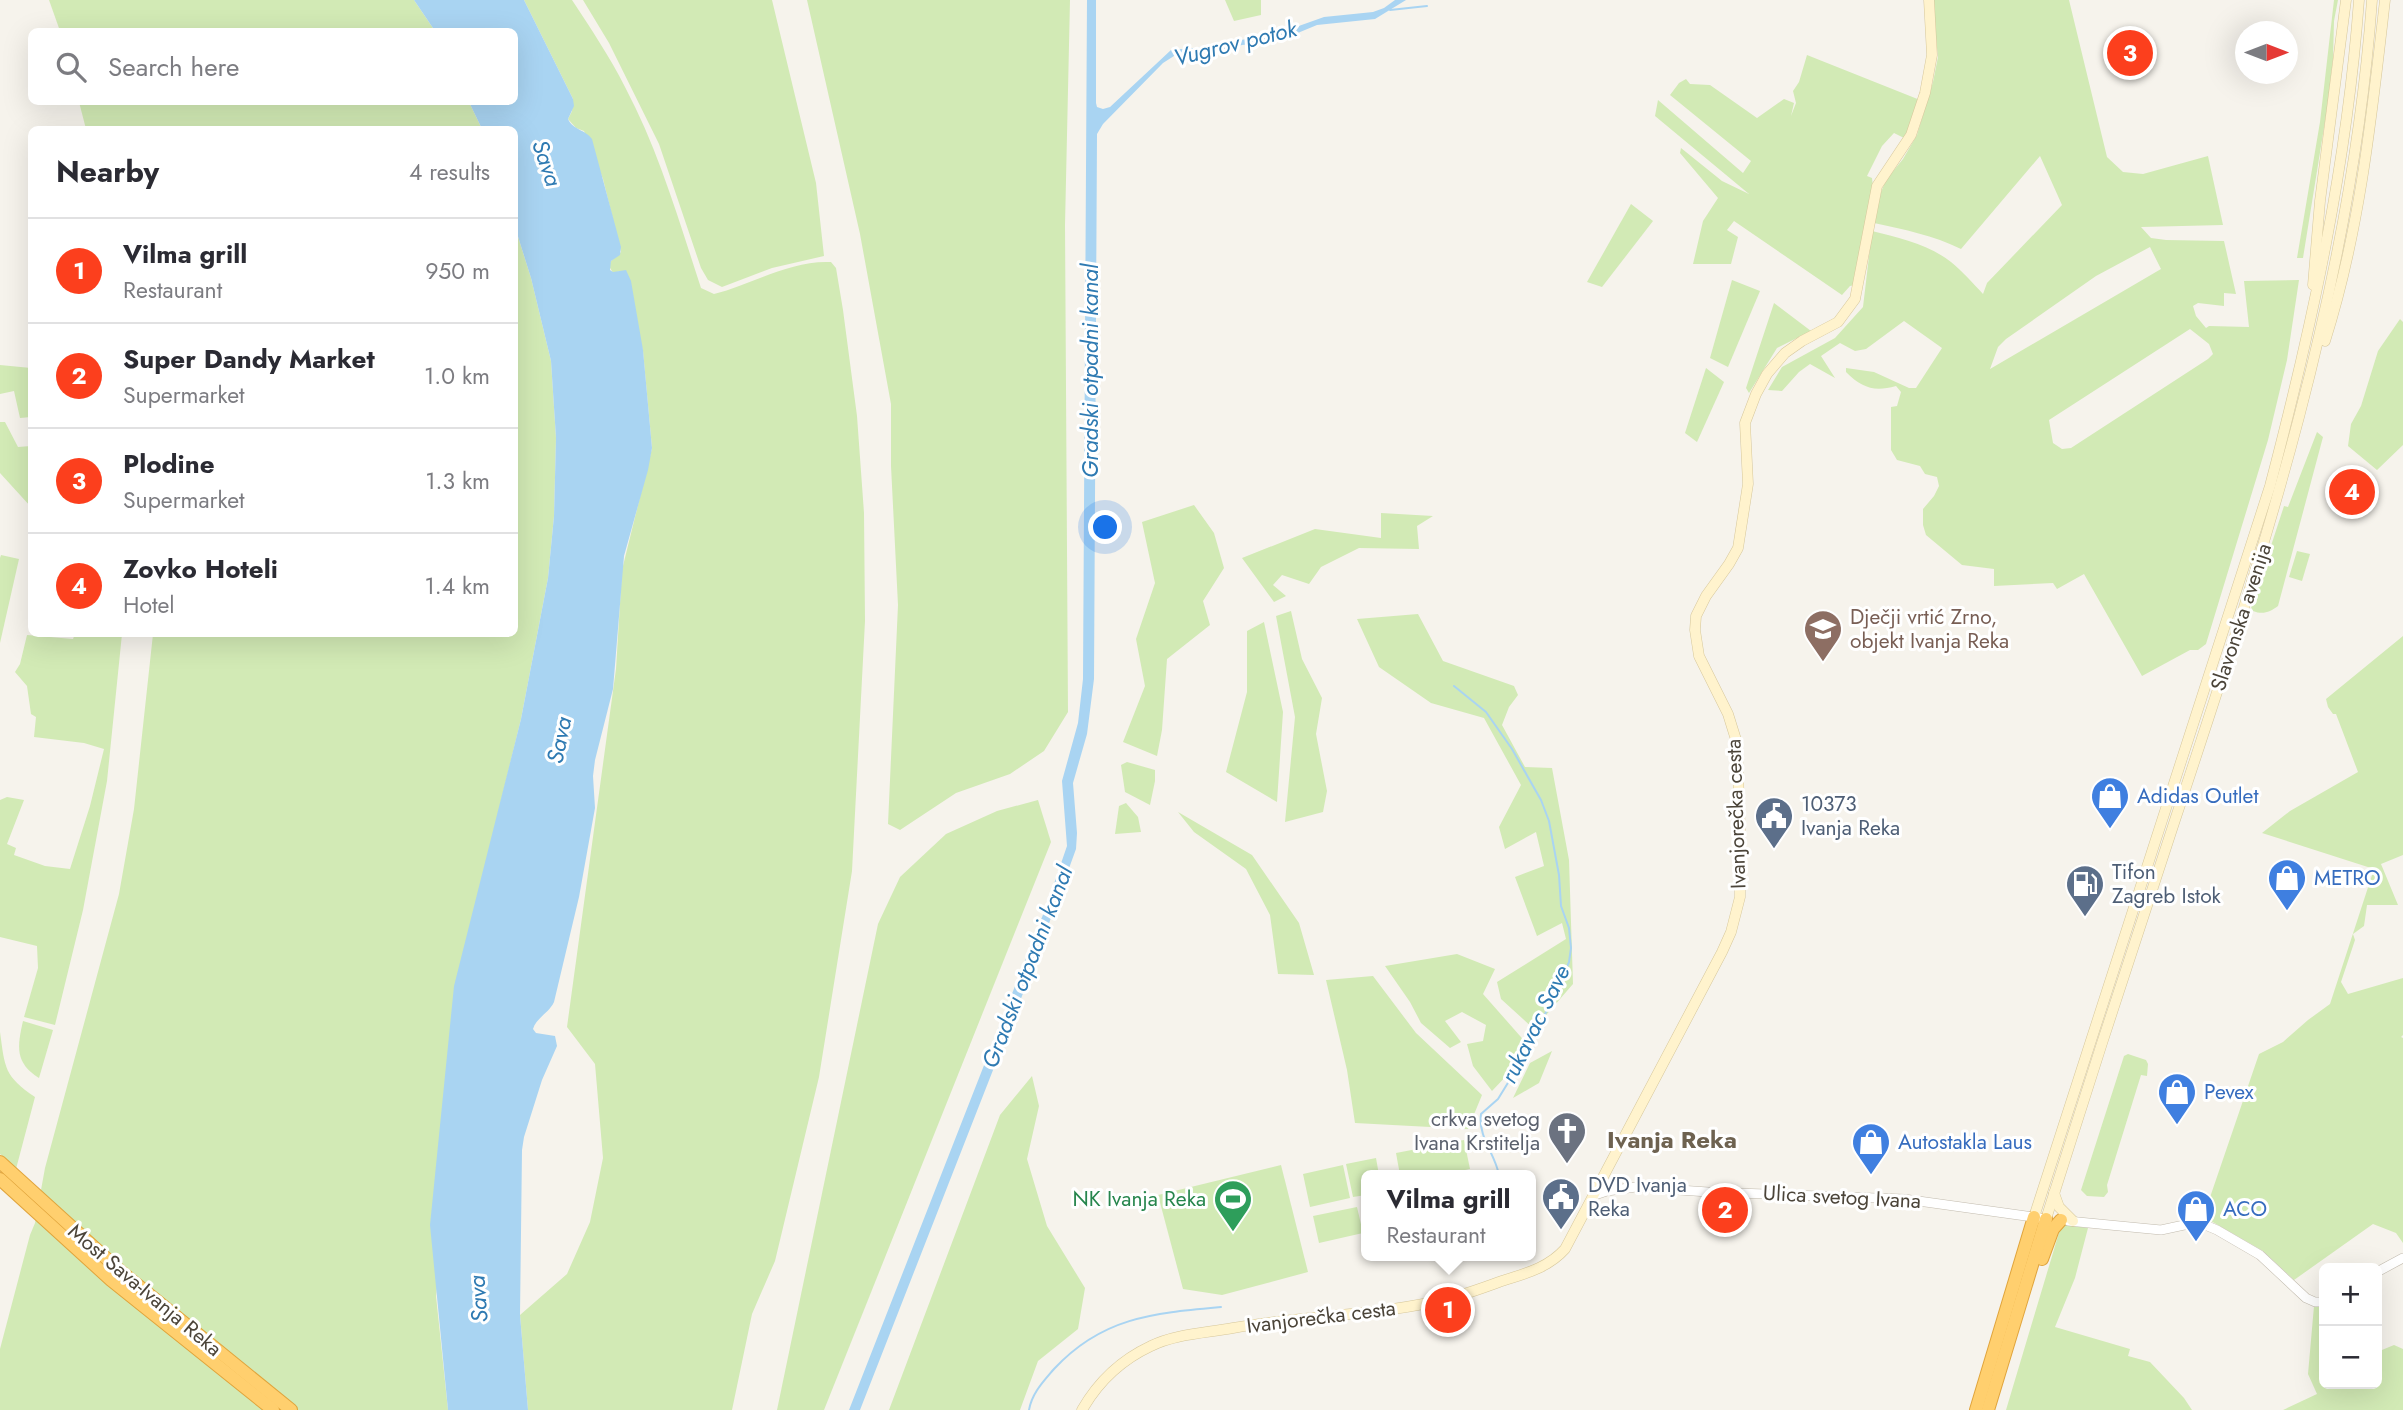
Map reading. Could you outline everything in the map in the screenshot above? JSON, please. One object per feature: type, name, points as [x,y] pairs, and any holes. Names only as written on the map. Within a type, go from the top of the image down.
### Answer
[{"type":"highway","name":"Most Sava-Ivanja Reka","points":[[1,1164],[130,1279],[291,1410]]},
{"type":"highway","name":"Most Sava-Ivanja Reka","points":[[0,1179],[120,1288],[273,1410]]},
{"type":"highway","points":[[1988,1410],[2028,1279],[2040,1218]]},
{"type":"highway","points":[[1976,1410],[2040,1218]]},
{"type":"highway","points":[[2028,1279],[2040,1263],[2054,1226],[2067,1221]]},
{"type":"highway","points":[[1969,1410],[1983,1387]]},
{"type":"main road","name":"Ivanjorečka cesta","points":[[1923,0],[1930,22]]},
{"type":"main road","name":"Ivanjorečka cesta","points":[[1082,1410],[1098,1385],[1114,1370],[1153,1345],[1183,1336],[1250,1325],[1434,1302],[1464,1295],[1539,1269],[1565,1249],[1722,952],[1738,908],[1740,841],[1737,743],[1728,714],[1699,656],[1696,616],[1738,548],[1748,484],[1744,433],[1746,416],[1763,381],[1780,358],[1802,341],[1838,323],[1854,303],[1877,186],[1911,135],[1925,93],[1932,55],[1928,0]]},
{"type":"main road","points":[[2314,307],[2316,240],[2346,0]]},
{"type":"main road","name":"Slavonska avenija","points":[[2040,1218],[2255,534],[2294,396],[2339,173],[2359,0]]},
{"type":"main road","name":"Slavonska avenija","points":[[2040,1218],[2054,1193],[2268,534],[2312,370],[2335,268],[2351,175],[2372,0]]},
{"type":"main road","points":[[2312,370],[2334,310],[2361,187],[2372,118],[2385,0]]},
{"type":"main road","points":[[2054,1193],[2067,1221]]},
{"type":"street","name":"Ulica svetog Ivana","points":[[1595,1195],[1636,1187],[1895,1198],[2040,1218],[2161,1230],[2198,1222],[2260,1255],[2306,1298],[2319,1302]]},
{"type":"street","points":[[2382,1269],[2403,1258]]},
{"type":"green space","points":[[49,0],[414,0],[433,28],[59,28]]},
{"type":"green space","points":[[524,0],[572,0],[607,54],[648,136],[668,186],[701,288],[714,294],[786,269],[816,262],[831,262],[836,268],[843,310],[857,416],[864,513],[865,621],[852,871],[819,1077],[775,1261],[752,1314],[732,1410],[528,1410],[520,1315],[567,1274],[590,1222],[603,1158],[595,1064],[567,1027],[616,669],[622,570],[652,448],[643,351],[621,271],[613,273],[609,266],[621,252],[603,179],[584,131],[576,128],[568,119],[573,99]]},
{"type":"green space","points":[[583,0],[772,0],[816,183],[824,256],[772,268],[722,287],[708,280],[701,268],[659,144],[609,43]]},
{"type":"green space","points":[[807,0],[1070,0],[1065,225],[1068,712],[1044,751],[1010,774],[956,793],[900,830],[888,824],[898,605],[891,466],[891,404],[860,234]]},
{"type":"green space","points":[[1225,0],[1261,0],[1261,15],[1234,21]]},
{"type":"green space","points":[[1932,0],[2069,0],[2107,157],[2123,172],[2143,174],[2208,156],[2223,225],[2141,227],[2151,238],[2224,241],[2236,294],[2224,293],[2224,306],[2198,303],[2193,306],[2196,316],[2206,328],[2249,327],[2244,281],[2299,280],[2287,360],[2268,440],[2206,644],[2142,676],[2084,574],[2057,589],[2053,583],[1994,586],[1994,569],[1962,565],[1926,535],[1923,509],[1939,486],[1937,477],[1925,474],[1920,466],[1897,460],[1891,450],[1891,407],[1897,406],[1901,392],[1896,386],[1881,389],[1863,385],[1846,372],[1846,368],[1874,372],[1909,388],[1916,388],[1942,348],[1904,321],[1866,349],[1855,351],[1840,343],[1821,356],[1835,378],[1810,364],[1782,391],[1768,390],[1782,367],[1835,338],[1863,307],[1872,231],[1913,242],[1942,256],[1983,294],[1987,283],[2062,205],[2040,156],[1961,249],[1929,236],[1874,223],[1886,180],[1917,135],[1938,57]],"holes":[[[2150,247],[2161,269],[1990,369],[1998,347],[2006,339],[2096,276]],[[2190,329],[2209,344],[2213,354],[2208,359],[2071,448],[2062,449],[2053,443],[2049,420]]]},
{"type":"green space","points":[[2334,0],[2338,0],[2327,109],[2303,258],[2297,258],[2320,122]]},
{"type":"green space","points":[[1807,55],[1920,100],[1904,138],[1894,133],[1882,146],[1867,176],[1872,178],[1873,187],[1856,285],[1850,286],[1842,295],[1734,221],[1727,230],[1738,237],[1731,264],[1693,264],[1703,221],[1718,198],[1680,153],[1681,148],[1722,181],[1749,194],[1655,116],[1658,100],[1743,173],[1751,161],[1670,95],[1679,83],[1686,79],[1690,84],[1710,85],[1757,118],[1784,99],[1794,103],[1791,116],[1796,103],[1793,91],[1799,82]]},
{"type":"green space","points":[[80,105],[470,105],[481,126],[85,126]]},
{"type":"green space","points":[[1631,204],[1653,221],[1602,287],[1587,282]]},
{"type":"green space","points":[[518,237],[551,361],[556,438],[554,516],[548,578],[521,719],[484,871],[436,1296],[448,1410],[0,1410],[0,1349],[35,1223],[45,1168],[119,894],[134,809],[153,637],[518,637]]},
{"type":"green space","points":[[1732,280],[1760,291],[1728,367],[1710,358]]},
{"type":"green space","points":[[1774,303],[1811,331],[1777,348],[1749,393],[1746,388]]},
{"type":"green space","points":[[2400,319],[2403,322],[2403,445],[2377,470],[2348,446],[2351,424],[2361,406],[2378,351]]},
{"type":"green space","points":[[0,365],[28,368],[28,417],[20,418],[14,391],[0,394]]},
{"type":"green space","points":[[1706,368],[1724,382],[1697,442],[1685,433]]},
{"type":"green space","points":[[0,422],[5,422],[18,447],[28,446],[28,504],[0,473]]},
{"type":"green space","points":[[2317,432],[2323,437],[2278,606],[2266,612],[2253,611],[2251,607],[2284,506],[2288,507]]},
{"type":"green space","points":[[1194,505],[1214,533],[1224,568],[1203,601],[1210,625],[1167,659],[1162,730],[1157,756],[1123,742],[1145,686],[1136,639],[1155,583],[1142,522]]},
{"type":"green space","points":[[1381,513],[1433,516],[1417,526],[1419,549],[1359,548],[1321,567],[1309,584],[1282,575],[1273,585],[1286,596],[1274,602],[1242,558],[1315,529],[1381,538]]},
{"type":"green space","points":[[2297,551],[2310,554],[2302,581],[2289,577]]},
{"type":"green space","points":[[1,555],[19,559],[0,643],[0,558]]},
{"type":"green space","points":[[1291,611],[1302,659],[1322,698],[1316,734],[1327,791],[1323,812],[1285,822],[1295,717],[1276,616]]},
{"type":"green space","points":[[1418,614],[1443,661],[1514,686],[1518,695],[1509,707],[1502,725],[1525,767],[1552,768],[1569,860],[1573,984],[1534,1029],[1501,999],[1497,982],[1566,939],[1562,923],[1537,936],[1515,877],[1544,866],[1536,832],[1505,849],[1499,827],[1521,785],[1484,718],[1431,703],[1379,667],[1357,619]]},
{"type":"green space","points":[[1264,622],[1283,712],[1277,802],[1226,772],[1247,692],[1247,631]]},
{"type":"green space","points":[[27,635],[73,639],[122,637],[107,781],[83,910],[55,1025],[24,1017],[38,968],[37,946],[0,937],[0,800],[7,797],[24,800],[7,844],[16,848],[14,855],[45,866],[70,869],[104,749],[84,743],[34,737],[36,717],[31,714],[27,686],[15,672],[20,664]]},
{"type":"green space","points":[[2403,636],[2403,855],[2381,864],[2398,905],[2367,905],[2364,926],[2353,934],[2355,940],[2341,982],[2348,994],[2403,978],[2403,1243],[2396,1233],[2373,1224],[2294,1280],[2263,1251],[2211,1221],[2206,1212],[2207,1206],[2259,1054],[2283,1042],[2330,1004],[2374,869],[2262,833],[2290,811],[2358,772],[2336,714],[2328,707],[2326,699]]},
{"type":"green space","points":[[1127,762],[1155,770],[1150,805],[1125,792],[1121,765]]},
{"type":"green space","points":[[1038,800],[1051,842],[824,1410],[777,1410],[878,924],[900,877],[946,834],[997,811]]},
{"type":"green space","points":[[1126,803],[1138,817],[1141,832],[1115,834],[1119,806]]},
{"type":"green space","points":[[1178,812],[1252,855],[1299,923],[1314,975],[1278,974],[1270,915],[1246,869],[1194,832]]},
{"type":"green space","points":[[1457,954],[1495,969],[1483,994],[1528,1045],[1510,1072],[1492,1091],[1473,1066],[1467,1044],[1483,1041],[1486,1025],[1462,1012],[1445,1021],[1461,1042],[1450,1048],[1421,1023],[1385,966]]},
{"type":"green space","points":[[1373,976],[1416,1033],[1482,1095],[1468,1129],[1355,1123],[1347,1070],[1326,980]]},
{"type":"green space","points":[[23,1021],[53,1030],[39,1078],[26,1066],[20,1054]]},
{"type":"green space","points":[[0,1032],[8,1070],[17,1083],[35,1097],[16,1169],[0,1154]]},
{"type":"green space","points":[[1552,1051],[1539,1083],[1513,1098],[1530,1063]]},
{"type":"green space","points":[[2128,1054],[2146,1060],[2147,1076],[2141,1075],[2107,1185],[2108,1192],[2104,1197],[2087,1196],[2081,1190],[2124,1056]]},
{"type":"green space","points":[[1032,1076],[1039,1106],[1027,1159],[1047,1226],[1085,1288],[1078,1329],[1038,1361],[1020,1410],[889,1410],[1000,1115]]},
{"type":"green space","points":[[1464,1140],[1470,1169],[1399,1170],[1396,1153]]},
{"type":"green space","points":[[1376,1158],[1378,1170],[1361,1170],[1361,1196],[1353,1197],[1346,1164]]},
{"type":"green space","name":"NK Ivanja Reka","points":[[1281,1165],[1308,1272],[1222,1295],[1183,1289],[1158,1195]]},
{"type":"green space","points":[[1343,1165],[1350,1198],[1310,1207],[1303,1174]]},
{"type":"green space","points":[[1357,1207],[1361,1233],[1319,1243],[1313,1216]]},
{"type":"green space","points":[[2061,1226],[2088,1228],[2075,1278],[2055,1327],[2130,1349],[2128,1356],[2150,1362],[2192,1410],[2006,1410]]},
{"type":"green space","points":[[2314,1306],[2319,1306],[2319,1389],[2382,1389],[2382,1350],[2394,1345],[2403,1349],[2403,1410],[2283,1410],[2317,1394],[2308,1374]]},
{"type":"water","name":"Sava","points":[[414,0],[524,0],[573,99],[574,106],[568,119],[573,126],[592,139],[621,247],[620,255],[611,261],[610,270],[626,270],[631,281],[643,350],[652,448],[624,556],[613,689],[595,760],[595,808],[579,897],[554,1002],[533,1029],[536,1033],[555,1036],[557,1046],[542,1080],[522,1150],[520,1315],[528,1410],[448,1410],[430,1225],[454,986],[521,719],[548,578],[554,516],[556,438],[551,361],[518,237],[518,126],[481,126],[470,105],[518,105],[518,28],[433,28]]},
{"type":"water","points":[[1087,0],[1096,0],[1096,103],[1097,107],[1103,109],[1110,107],[1171,50],[1265,38],[1324,17],[1373,12],[1395,0],[1406,0],[1375,19],[1317,25],[1276,42],[1174,56],[1163,63],[1103,124],[1097,134],[1094,679],[1087,734],[1073,783],[1076,849],[1031,973],[860,1410],[849,1410],[1046,907],[1067,846],[1062,781],[1078,723],[1083,679]]},
{"type":"waterway","points":[[1390,10],[1427,6]]},
{"type":"waterway","name":"rukavac Save","points":[[1454,686],[1486,712],[1512,749],[1541,800],[1549,821],[1559,875],[1561,906],[1569,928],[1571,948],[1569,962],[1555,995],[1514,1073],[1498,1099],[1481,1114],[1484,1138],[1498,1170]]},
{"type":"waterway","name":"rukavac Save","points":[[1029,1410],[1035,1393],[1054,1369],[1091,1338],[1130,1321],[1173,1312],[1221,1307]]},
{"type":"place","name":"Plodine","points":[[2130,53]]},
{"type":"place","name":"Zovko Hoteli","points":[[2352,492]]},
{"type":"place","name":"Dječji vrtić Zrno, objekt Ivanja Reka","points":[[1823,663]]},
{"type":"place","name":"Adidas Outlet","points":[[2110,830]]},
{"type":"place","name":"10373 Ivanja Reka","points":[[1774,850]]},
{"type":"place","name":"METRO","points":[[2287,912]]},
{"type":"place","name":"Tifon Zagreb Istok","points":[[2085,918]]},
{"type":"place","name":"Pevex","points":[[2177,1126]]},
{"type":"place","name":"crkva svetog Ivana Krstitelja","points":[[1567,1165]]},
{"type":"place","name":"Autostakla Laus","points":[[1871,1176]]},
{"type":"place","name":"Super Dandy Market","points":[[1725,1210]]},
{"type":"place","name":"DVD Ivanja Reka","points":[[1561,1231]]},
{"type":"place","name":"NK Ivanja Reka","points":[[1233,1233]]},
{"type":"place","name":"ACO","points":[[2196,1243]]},
{"type":"place","name":"Vilma grill","points":[[1448,1310]]},
{"type":"district","name":"Ivanja Reka","points":[[1672,1139]]},
{"type":"water label","name":"Vugrov potok","points":[[1235,43]]},
{"type":"water label","name":"Gradski otpadni kanal","points":[[1090,371]]},
{"type":"water label","name":"Gradski otpadni kanal","points":[[1027,967]]}]
